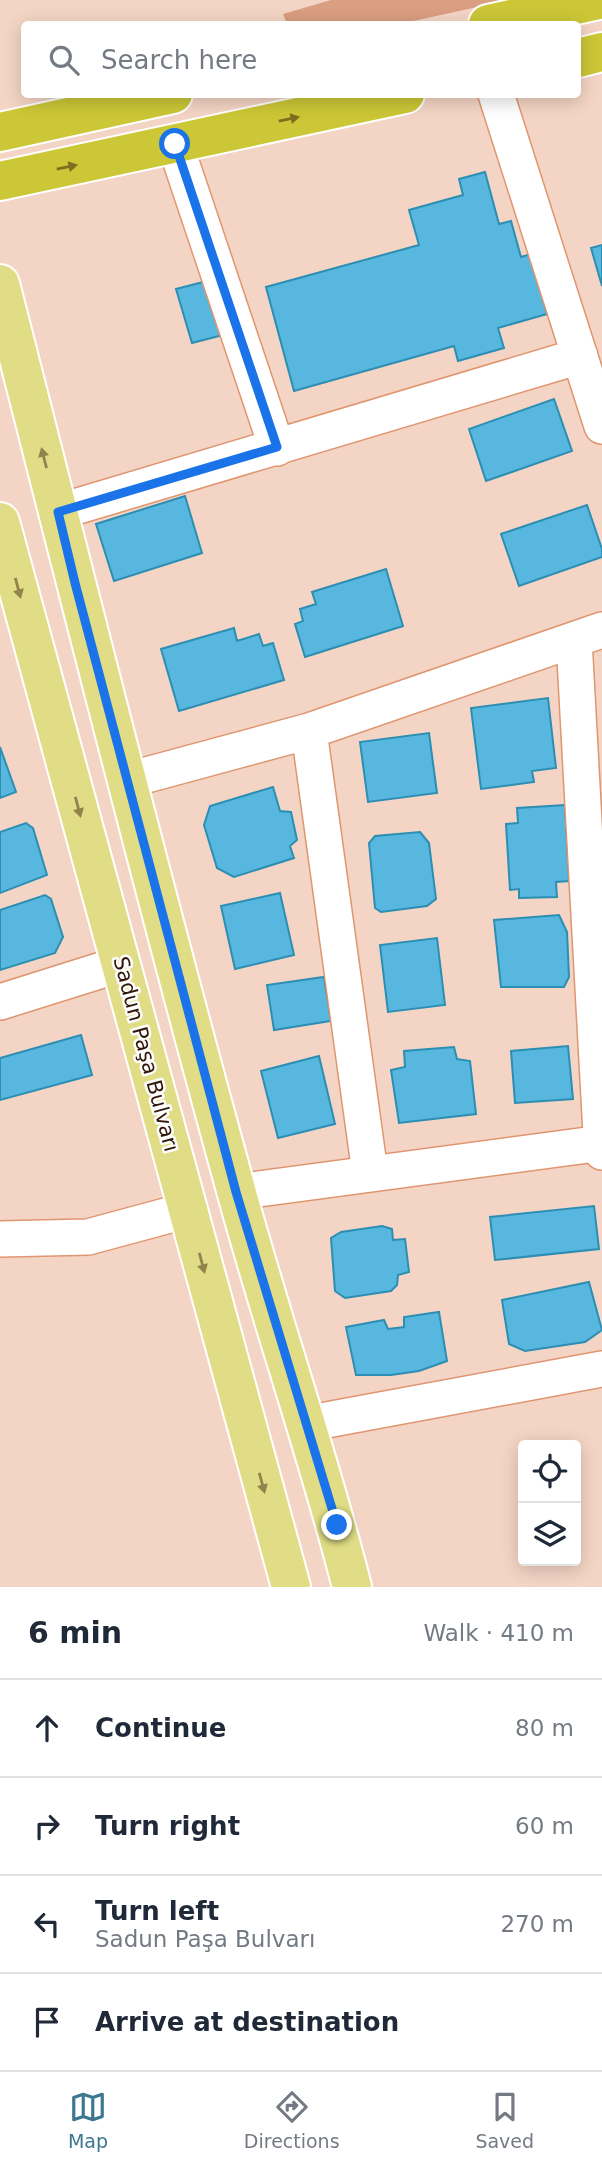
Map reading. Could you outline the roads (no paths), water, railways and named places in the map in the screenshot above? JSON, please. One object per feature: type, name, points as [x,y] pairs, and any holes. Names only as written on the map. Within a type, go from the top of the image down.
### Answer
[{"type":"highway","points":[[502,21],[599,0]]},
{"type":"highway","points":[[581,57],[602,52]]},
{"type":"highway","points":[[0,132],[155,98]]},
{"type":"highway","points":[[0,181],[387,98]]},
{"type":"main road","points":[[0,284],[75,583],[236,1192],[337,1525],[352,1587]]},
{"type":"main road","name":"Sadun Paşa Bulvarı","points":[[0,522],[291,1587]]},
{"type":"street","points":[[497,98],[602,426]]},
{"type":"street","points":[[175,144],[277,447]]},
{"type":"street","points":[[58,512],[580,356]]},
{"type":"street","points":[[128,780],[309,731],[588,635],[602,1146],[370,1173],[236,1192]]},
{"type":"street","points":[[309,731],[370,1173]]},
{"type":"street","points":[[0,1002],[121,964]]},
{"type":"street","points":[[0,1239],[88,1237],[188,1210]]},
{"type":"street","points":[[305,1424],[602,1368]]}]
